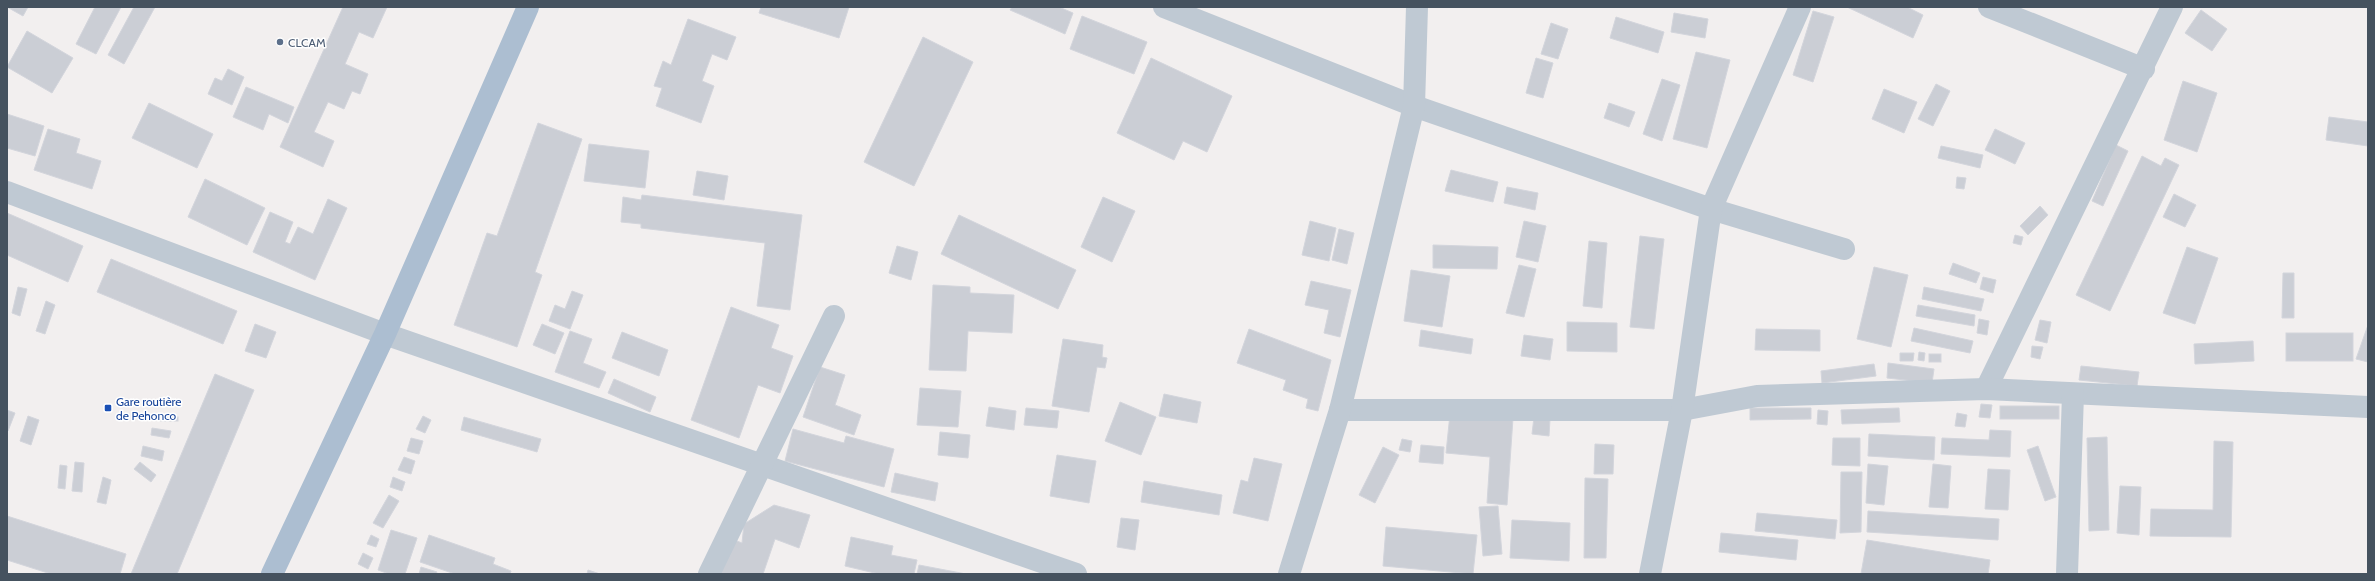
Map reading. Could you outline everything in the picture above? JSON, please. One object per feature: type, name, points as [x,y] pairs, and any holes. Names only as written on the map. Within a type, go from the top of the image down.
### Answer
[{"type":"main road","points":[[272,574],[385,334],[528,7]]},
{"type":"street","points":[[1164,7],[1414,106],[1711,209],[1844,249]]},
{"type":"street","points":[[1289,574],[1340,410],[1414,106],[1417,7]]},
{"type":"street","points":[[1650,574],[1682,410],[1711,209],[1800,7]]},
{"type":"street","points":[[1989,7],[2144,69]]},
{"type":"street","points":[[1986,389],[2144,69],[2172,7]]},
{"type":"street","points":[[7,192],[385,334],[1076,574]]},
{"type":"street","points":[[709,574],[834,316]]},
{"type":"street","points":[[1340,410],[1682,410],[1757,396],[1986,389],[2368,407]]},
{"type":"street","points":[[2067,574],[2073,394]]},
{"type":"building","points":[[7,7],[28,7],[23,16]]},
{"type":"building","points":[[95,7],[121,7],[96,54],[76,44]]},
{"type":"building","points":[[134,7],[155,7],[124,64],[108,55]]},
{"type":"building","points":[[343,7],[387,7],[373,38],[359,32],[345,64],[368,74],[360,94],[352,91],[344,109],[328,102],[314,132],[334,141],[323,167],[280,147]]},
{"type":"building","points":[[761,7],[849,7],[839,38],[759,13]]},
{"type":"building","points":[[1012,7],[1059,7],[1073,13],[1065,34],[1010,10]]},
{"type":"building","points":[[1847,7],[1907,7],[1923,15],[1913,38]]},
{"type":"building","points":[[2201,10],[2227,29],[2212,51],[2185,33]]},
{"type":"building","points":[[1813,11],[1834,17],[1813,82],[1793,75]]},
{"type":"building","points":[[1674,13],[1708,19],[1705,38],[1671,32]]},
{"type":"building","points":[[1082,16],[1147,42],[1134,74],[1070,49]]},
{"type":"building","points":[[1616,17],[1664,32],[1658,53],[1610,38]]},
{"type":"building","points":[[688,19],[736,37],[727,60],[712,54],[702,81],[714,86],[701,123],[656,106],[662,88],[654,86],[663,61],[671,65]]},
{"type":"building","points":[[1551,23],[1568,29],[1558,59],[1541,54]]},
{"type":"building","points":[[27,31],[73,58],[52,93],[7,67]]},
{"type":"building","points":[[923,37],[973,62],[914,186],[864,162]]},
{"type":"building","points":[[1696,52],[1730,60],[1707,148],[1673,139]]},
{"type":"building","points":[[1151,58],[1232,96],[1207,152],[1183,141],[1174,160],[1117,133]]},
{"type":"building","points":[[1536,58],[1553,63],[1543,98],[1526,93]]},
{"type":"building","points":[[228,69],[244,77],[232,105],[208,94],[215,78],[222,81]]},
{"type":"building","points":[[1662,79],[1680,85],[1662,141],[1643,134]]},
{"type":"building","points":[[2183,81],[2217,93],[2197,152],[2164,140]]},
{"type":"building","points":[[1936,84],[1950,91],[1933,126],[1918,119]]},
{"type":"building","points":[[246,87],[294,107],[288,123],[269,114],[263,130],[233,117]]},
{"type":"building","points":[[1884,89],[1917,102],[1904,133],[1872,119]]},
{"type":"building","points":[[149,103],[213,134],[197,168],[132,138]]},
{"type":"building","points":[[1609,103],[1635,112],[1629,127],[1604,118]]},
{"type":"building","points":[[7,114],[44,126],[35,156],[7,148]]},
{"type":"building","points":[[2329,117],[2368,122],[2368,146],[2326,140]]},
{"type":"building","points":[[538,123],[582,139],[535,272],[542,275],[517,347],[454,325],[487,233],[497,236]]},
{"type":"building","points":[[48,129],[80,139],[76,153],[101,161],[92,189],[34,170]]},
{"type":"building","points":[[1995,129],[2025,143],[2015,164],[1985,150]]},
{"type":"building","points":[[589,144],[649,151],[645,188],[584,181]]},
{"type":"building","points":[[2116,145],[2128,151],[2103,206],[2092,201]]},
{"type":"building","points":[[1941,146],[1983,155],[1980,168],[1938,158]]},
{"type":"building","points":[[2142,156],[2161,166],[2165,158],[2179,165],[2110,311],[2076,295]]},
{"type":"building","points":[[1451,170],[1498,182],[1493,202],[1445,191]]},
{"type":"building","points":[[697,171],[728,176],[724,200],[693,195]]},
{"type":"building","points":[[1957,177],[1966,178],[1964,189],[1956,188]]},
{"type":"building","points":[[205,179],[265,208],[247,245],[188,217]]},
{"type":"building","points":[[1507,187],[1538,193],[1535,210],[1504,203]]},
{"type":"building","points":[[2174,194],[2196,205],[2185,227],[2163,217]]},
{"type":"building","points":[[642,195],[802,215],[790,310],[757,306],[765,243],[641,228],[641,224],[621,222],[623,197],[641,200]]},
{"type":"building","points":[[1103,197],[1135,211],[1112,262],[1081,247]]},
{"type":"building","points":[[328,199],[347,208],[315,280],[253,252],[270,212],[293,222],[285,242],[290,244],[298,227],[313,234]]},
{"type":"building","points":[[2040,206],[2048,215],[2028,235],[2020,226]]},
{"type":"building","points":[[7,213],[83,246],[68,282],[7,255]]},
{"type":"building","points":[[959,215],[1076,270],[1058,309],[941,254]]},
{"type":"building","points":[[1310,221],[1336,228],[1329,261],[1302,255]]},
{"type":"building","points":[[1524,221],[1546,226],[1538,262],[1516,257]]},
{"type":"building","points":[[1339,229],[1354,233],[1347,264],[1332,260]]},
{"type":"building","points":[[2015,235],[2023,237],[2021,245],[2013,243]]},
{"type":"building","points":[[1640,236],[1664,239],[1654,329],[1630,327]]},
{"type":"building","points":[[1589,241],[1607,243],[1602,308],[1583,306]]},
{"type":"building","points":[[1433,245],[1498,247],[1497,269],[1433,268]]},
{"type":"building","points":[[897,246],[918,252],[911,280],[889,273]]},
{"type":"building","points":[[2187,247],[2218,258],[2195,324],[2163,313]]},
{"type":"building","points":[[111,259],[237,311],[223,344],[97,292]]},
{"type":"building","points":[[1953,263],[1980,273],[1976,283],[1949,274]]},
{"type":"building","points":[[1519,265],[1536,269],[1524,317],[1506,313]]},
{"type":"building","points":[[1874,267],[1908,275],[1891,347],[1857,339]]},
{"type":"building","points":[[1411,270],[1450,276],[1442,327],[1404,321]]},
{"type":"building","points":[[2283,273],[2294,273],[2294,318],[2282,318]]},
{"type":"building","points":[[1983,277],[1996,280],[1993,293],[1980,289]]},
{"type":"building","points":[[1311,281],[1351,290],[1340,337],[1324,333],[1329,310],[1305,305]]},
{"type":"building","points":[[933,285],[970,287],[970,293],[1014,295],[1012,333],[968,331],[966,371],[929,370]]},
{"type":"building","points":[[18,287],[27,289],[20,316],[12,313]]},
{"type":"building","points":[[1924,287],[1984,299],[1981,311],[1922,299]]},
{"type":"building","points":[[572,291],[583,295],[570,329],[549,321],[555,305],[565,309]]},
{"type":"building","points":[[46,301],[55,305],[45,334],[36,331]]},
{"type":"building","points":[[1918,305],[1975,315],[1974,326],[1916,316]]},
{"type":"building","points":[[731,307],[779,325],[771,348],[793,356],[780,393],[758,385],[739,438],[691,420]]},
{"type":"building","points":[[1979,319],[1989,321],[1987,335],[1977,333]]},
{"type":"building","points":[[2040,320],[2051,322],[2047,343],[2035,340]]},
{"type":"building","points":[[1567,322],[1617,323],[1617,352],[1567,351]]},
{"type":"building","points":[[255,324],[276,332],[266,358],[245,351]]},
{"type":"building","points":[[542,324],[564,333],[555,354],[533,345]]},
{"type":"building","points":[[2368,325],[2368,362],[2356,359]]},
{"type":"building","points":[[1914,328],[1973,341],[1970,353],[1911,341]]},
{"type":"building","points":[[1249,329],[1331,360],[1318,411],[1306,408],[1308,399],[1283,390],[1286,380],[1237,363]]},
{"type":"building","points":[[1756,329],[1820,330],[1820,351],[1755,350]]},
{"type":"building","points":[[1421,330],[1473,339],[1471,354],[1419,346]]},
{"type":"building","points":[[570,331],[592,339],[583,363],[606,372],[599,388],[555,372]]},
{"type":"building","points":[[622,332],[668,350],[659,376],[612,358]]},
{"type":"building","points":[[2286,333],[2353,333],[2353,361],[2286,361]]},
{"type":"building","points":[[1524,335],[1553,339],[1550,360],[1521,356]]},
{"type":"building","points":[[1063,339],[1103,345],[1102,357],[1107,358],[1105,368],[1097,367],[1089,412],[1052,406]]},
{"type":"building","points":[[2253,341],[2254,361],[2195,364],[2194,344]]},
{"type":"building","points":[[2032,346],[2043,347],[2040,359],[2031,357]]},
{"type":"building","points":[[1919,352],[1925,353],[1924,361],[1918,360]]},
{"type":"building","points":[[1900,353],[1914,353],[1913,361],[1900,361]]},
{"type":"building","points":[[1929,354],[1941,354],[1941,362],[1929,362]]},
{"type":"building","points":[[1888,363],[1934,369],[1932,383],[1887,378]]},
{"type":"building","points":[[1874,364],[1876,376],[1822,383],[1821,371]]},
{"type":"building","points":[[2081,366],[2139,372],[2137,386],[2079,380]]},
{"type":"building","points":[[820,367],[845,375],[835,405],[861,415],[854,435],[803,417]]},
{"type":"building","points":[[215,374],[254,390],[177,574],[131,574]]},
{"type":"building","points":[[614,379],[656,397],[650,412],[608,393]]},
{"type":"building","points":[[920,388],[961,391],[958,427],[917,425]]},
{"type":"building","points":[[1164,394],[1201,402],[1197,423],[1159,416]]},
{"type":"building","points":[[1120,402],[1156,417],[1141,455],[1105,441]]},
{"type":"building","points":[[1981,404],[1992,405],[1990,418],[1979,417]]},
{"type":"building","points":[[2000,406],[2059,406],[2059,419],[2000,419]]},
{"type":"building","points":[[989,407],[1016,411],[1014,430],[986,426]]},
{"type":"building","points":[[1026,408],[1059,411],[1057,428],[1024,425]]},
{"type":"building","points":[[1750,408],[1811,408],[1811,419],[1750,420]]},
{"type":"building","points":[[1899,408],[1900,422],[1842,424],[1841,410]]},
{"type":"building","points":[[7,410],[15,413],[8,431],[7,431]]},
{"type":"building","points":[[1818,410],[1828,411],[1827,425],[1817,424]]},
{"type":"building","points":[[1957,413],[1967,415],[1965,427],[1955,426]]},
{"type":"building","points":[[1450,414],[1513,418],[1507,505],[1487,503],[1490,457],[1446,453]]},
{"type":"building","points":[[28,416],[39,420],[31,445],[20,441]]},
{"type":"building","points":[[423,416],[431,420],[425,433],[416,429]]},
{"type":"building","points":[[160,417],[178,417],[178,421],[160,421]]},
{"type":"building","points":[[464,417],[541,439],[537,452],[461,430]]},
{"type":"building","points":[[1534,417],[1550,419],[1549,436],[1532,434]]},
{"type":"building","points":[[152,428],[171,431],[169,438],[151,435]]},
{"type":"building","points":[[793,429],[844,443],[846,436],[894,449],[884,487],[785,461]]},
{"type":"building","points":[[1990,430],[2011,431],[2010,457],[1941,454],[1942,438],[1989,440]]},
{"type":"building","points":[[940,432],[970,435],[968,458],[938,455]]},
{"type":"building","points":[[1869,434],[1935,437],[1934,460],[1868,456]]},
{"type":"building","points":[[2107,437],[2109,530],[2089,531],[2087,438]]},
{"type":"building","points":[[411,438],[423,441],[419,454],[407,451]]},
{"type":"building","points":[[1833,438],[1860,438],[1860,466],[1832,465]]},
{"type":"building","points":[[1402,439],[1412,441],[1410,452],[1399,450]]},
{"type":"building","points":[[2214,441],[2233,442],[2231,537],[2150,536],[2151,509],[2213,510]]},
{"type":"building","points":[[1595,444],[1614,445],[1613,474],[1594,474]]},
{"type":"building","points":[[1421,445],[1444,447],[1443,464],[1419,462]]},
{"type":"building","points":[[143,446],[164,451],[162,461],[141,456]]},
{"type":"building","points":[[2038,446],[2056,497],[2045,501],[2027,450]]},
{"type":"building","points":[[1383,447],[1399,455],[1375,503],[1359,495]]},
{"type":"building","points":[[1057,455],[1096,461],[1089,503],[1050,496]]},
{"type":"building","points":[[404,457],[415,461],[411,474],[398,470]]},
{"type":"building","points":[[1254,458],[1282,464],[1268,521],[1233,513],[1241,480],[1248,482]]},
{"type":"building","points":[[75,462],[84,463],[82,492],[72,491]]},
{"type":"building","points":[[140,462],[156,475],[151,482],[134,469]]},
{"type":"building","points":[[1868,464],[1888,466],[1884,505],[1866,503]]},
{"type":"building","points":[[1933,464],[1951,466],[1948,508],[1929,507]]},
{"type":"building","points":[[60,465],[67,466],[65,489],[58,488]]},
{"type":"building","points":[[1988,469],[2010,470],[2008,510],[1985,509]]},
{"type":"building","points":[[1841,472],[1862,472],[1861,532],[1840,533]]},
{"type":"building","points":[[895,473],[938,483],[935,501],[891,492]]},
{"type":"building","points":[[103,477],[111,480],[106,504],[97,502]]},
{"type":"building","points":[[393,477],[405,482],[402,491],[390,487]]},
{"type":"building","points":[[1585,478],[1608,479],[1606,558],[1584,558]]},
{"type":"building","points":[[1144,481],[1222,495],[1219,515],[1141,502]]},
{"type":"building","points":[[2120,486],[2141,487],[2139,535],[2117,533]]},
{"type":"building","points":[[389,495],[399,501],[383,528],[373,523]]},
{"type":"building","points":[[774,505],[810,515],[799,548],[775,539],[763,574],[720,574],[732,539],[742,543],[744,524]]},
{"type":"building","points":[[1498,506],[1502,554],[1483,556],[1479,507]]},
{"type":"building","points":[[1868,511],[1999,519],[1998,540],[1867,532]]},
{"type":"building","points":[[1757,513],[1837,520],[1835,539],[1755,531]]},
{"type":"building","points":[[7,516],[126,554],[120,574],[51,574],[7,560]]},
{"type":"building","points":[[1121,518],[1139,520],[1135,550],[1117,547]]},
{"type":"building","points":[[1512,520],[1570,523],[1569,561],[1510,558]]},
{"type":"building","points":[[1386,527],[1477,535],[1473,574],[1383,566]]},
{"type":"building","points":[[391,530],[417,538],[405,574],[389,574],[378,570]]},
{"type":"building","points":[[1721,533],[1798,540],[1796,560],[1719,552]]},
{"type":"building","points":[[371,535],[379,539],[376,547],[367,544]]},
{"type":"building","points":[[429,535],[495,558],[493,564],[511,571],[510,574],[455,574],[420,562]]},
{"type":"building","points":[[851,537],[893,546],[891,555],[917,560],[914,574],[879,574],[845,566]]},
{"type":"building","points":[[1867,540],[1990,560],[1988,574],[1861,574]]},
{"type":"building","points":[[363,553],[373,558],[368,569],[358,564]]},
{"type":"building","points":[[919,565],[966,574],[917,574]]},
{"type":"building","points":[[421,567],[437,572],[436,574],[419,574]]},
{"type":"building","points":[[588,570],[600,574],[587,574]]},
{"type":"place","name":"CLCAM","points":[[280,42]]},
{"type":"place","name":"Gare routière de Pehonco","points":[[108,408]]}]
